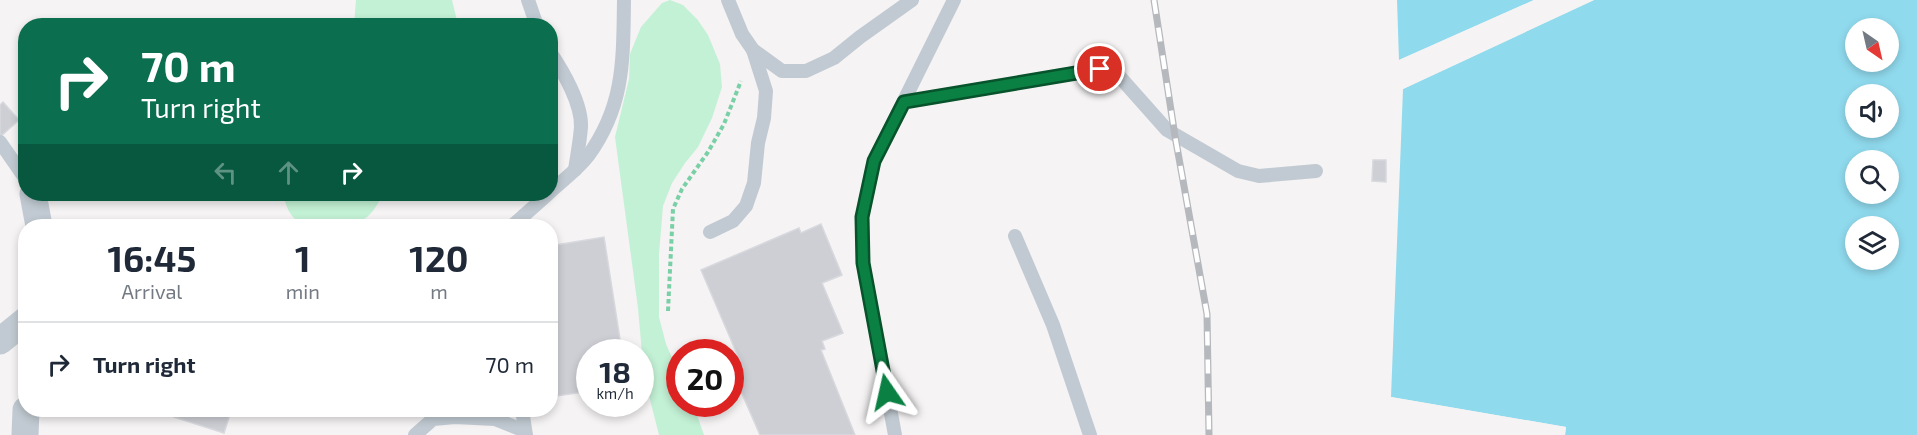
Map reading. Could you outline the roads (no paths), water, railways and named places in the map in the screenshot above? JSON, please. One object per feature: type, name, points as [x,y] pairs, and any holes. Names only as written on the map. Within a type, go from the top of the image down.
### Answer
[{"type":"street","points":[[34,201],[38,219]]},
{"type":"street","points":[[0,341],[18,326]]},
{"type":"street","points":[[25,435],[26,417]]},
{"type":"lane","points":[[528,0],[534,18]]},
{"type":"lane","points":[[558,185],[587,157],[613,109],[621,83],[624,0]]},
{"type":"lane","points":[[710,232],[733,221],[746,206],[754,183],[758,143],[764,118],[765,91],[753,50],[742,34],[728,0]]},
{"type":"lane","points":[[753,50],[782,71],[806,71],[834,58],[912,0]]},
{"type":"lane","points":[[896,435],[863,263],[862,217],[874,161],[954,0]]},
{"type":"lane","points":[[558,66],[573,92],[581,124],[575,170]]},
{"type":"lane","points":[[904,102],[1100,69],[1119,76],[1175,136],[1238,171],[1259,176],[1316,171]]},
{"type":"lane","points":[[0,142],[18,167]]},
{"type":"lane","points":[[520,219],[540,201]]},
{"type":"lane","points":[[1015,236],[1053,325],[1090,435]]},
{"type":"lane","points":[[415,435],[434,419],[455,417],[495,419],[525,433]]},
{"type":"lane","points":[[523,417],[525,433]]},
{"type":"water","points":[[1397,0],[1534,0],[1399,60]]},
{"type":"water","points":[[1594,0],[1917,0],[1917,435],[1565,435],[1566,427],[1391,397],[1403,89]]},
{"type":"railway","points":[[1154,0],[1175,136],[1207,314],[1209,435]]}]
